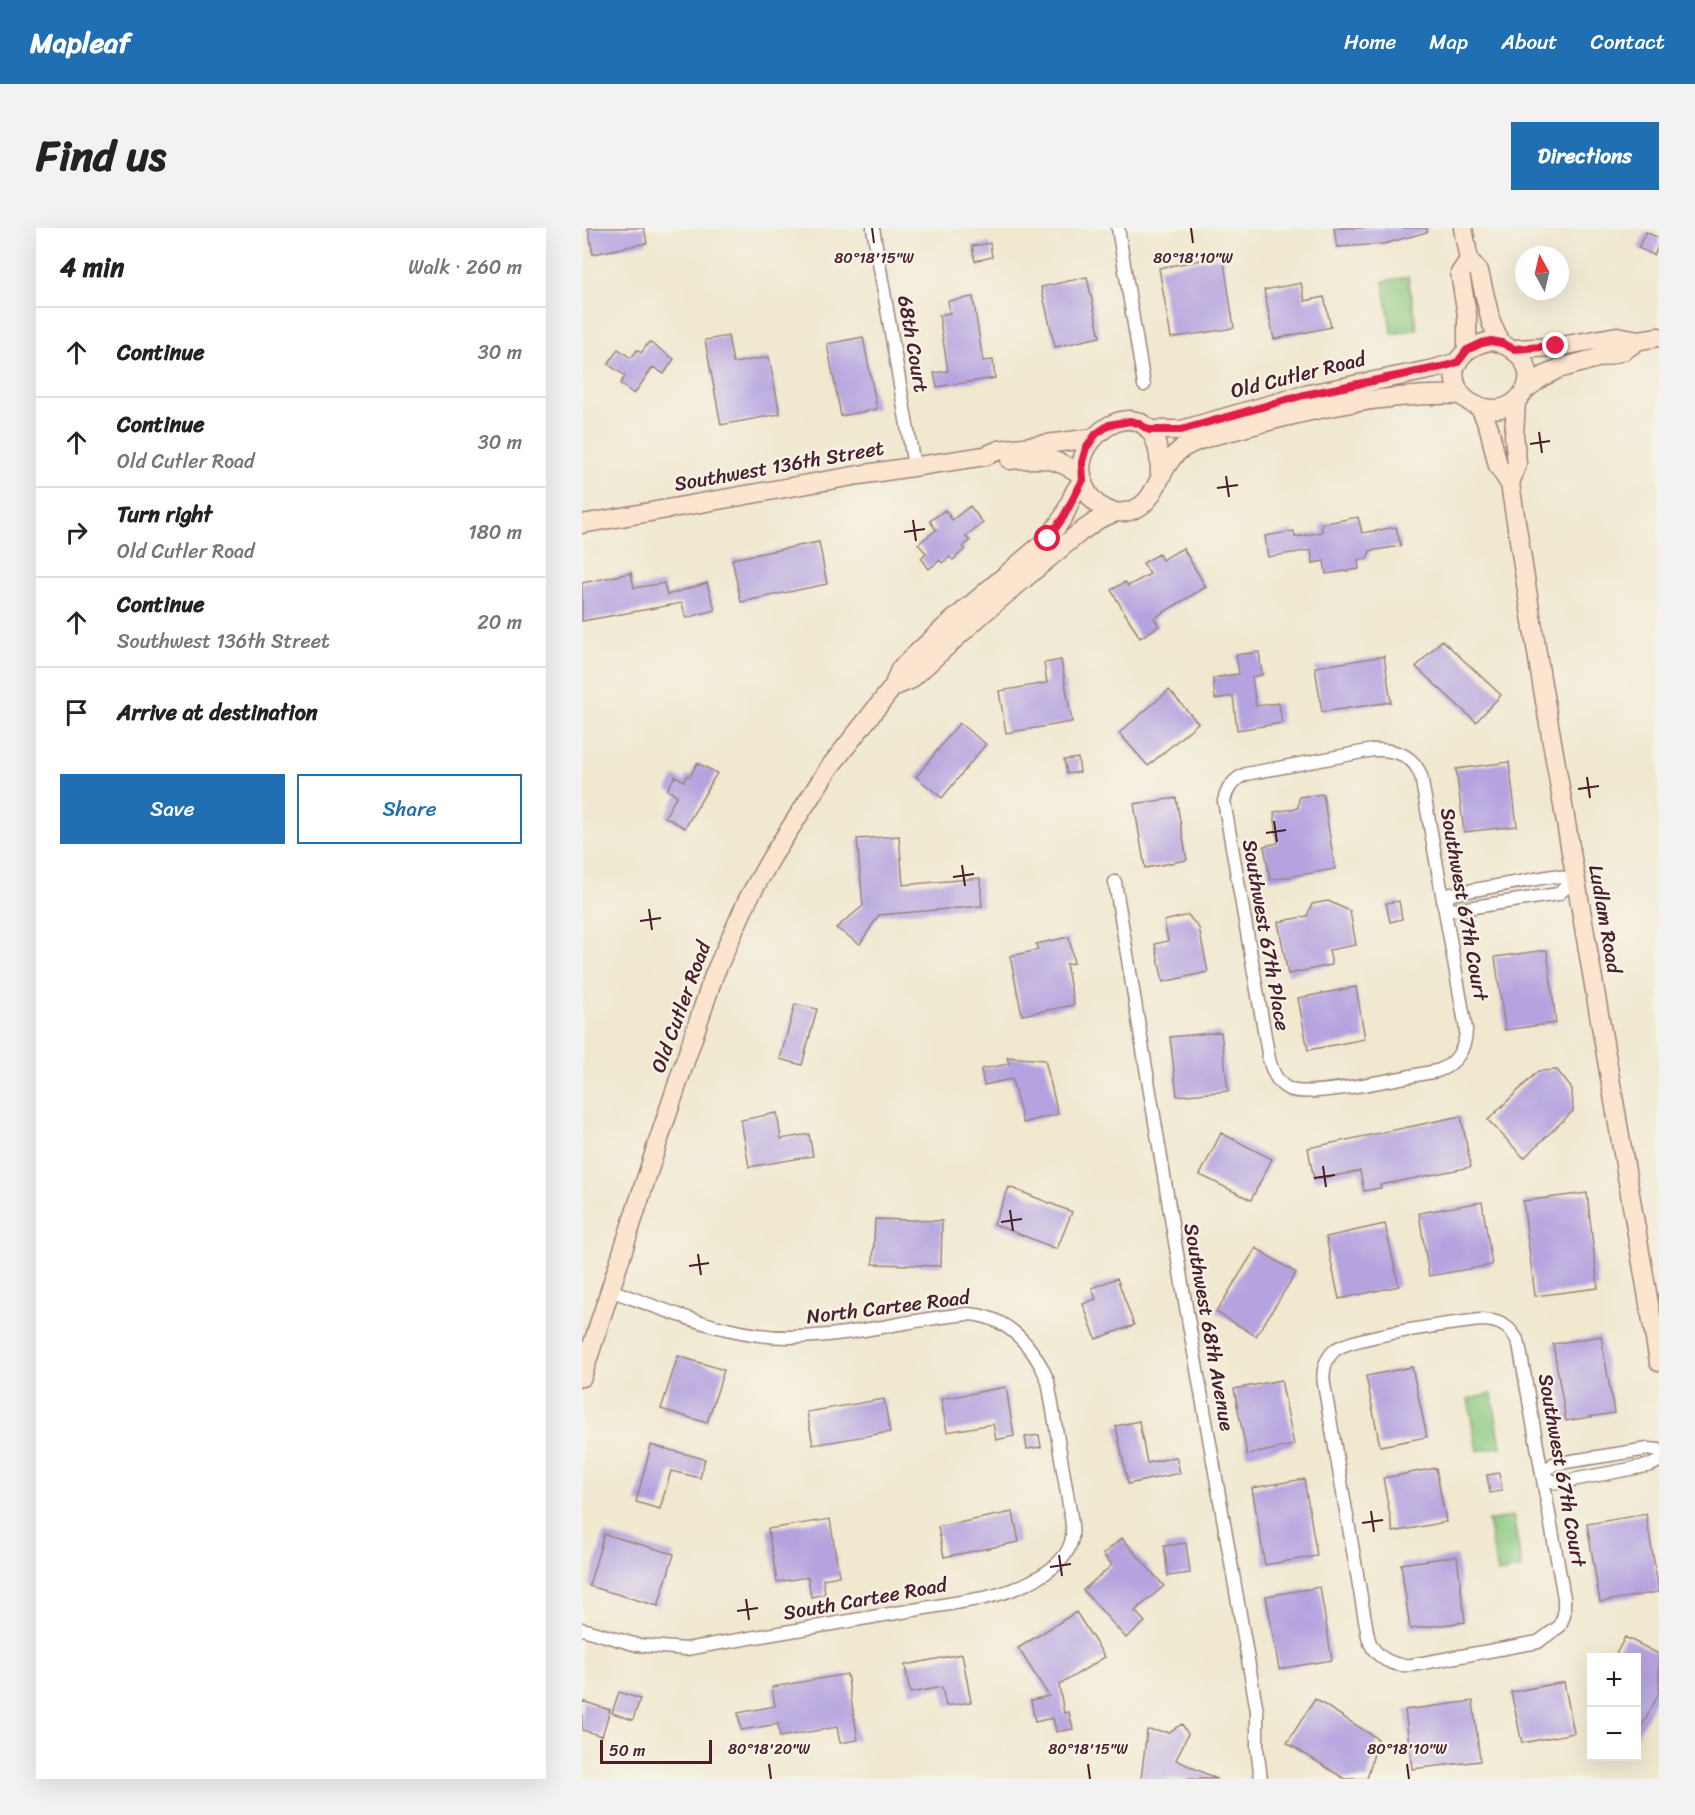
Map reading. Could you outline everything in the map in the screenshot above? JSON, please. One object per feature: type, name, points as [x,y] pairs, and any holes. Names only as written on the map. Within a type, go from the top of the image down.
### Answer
[{"type":"main road","points":[[1463,228],[1469,260],[1479,271],[1491,322],[1508,346],[1524,361],[1527,370],[1520,396]]},
{"type":"main road","points":[[1469,260],[1460,273],[1467,315],[1462,356],[1455,373],[1462,395],[1470,403],[1480,407],[1503,407],[1542,377],[1558,369],[1623,351],[1639,340]]},
{"type":"main road","points":[[1508,346],[1556,346],[1617,336],[1639,340],[1659,337]]},
{"type":"main road","name":"Old Cutler Road","points":[[1093,438],[1109,425],[1123,421],[1138,423],[1149,430],[1181,430],[1304,395],[1424,371],[1462,356],[1482,343],[1491,341],[1508,346]]},
{"type":"main road","name":"Old Cutler Road","points":[[582,1377],[714,975],[748,899],[810,794],[846,744],[893,687],[910,680],[972,623],[1094,522],[1116,512],[1126,512],[1137,508],[1147,501],[1170,458],[1188,445],[1262,422],[1372,400],[1462,395]]},
{"type":"main road","name":"Ludlam Road","points":[[1510,484],[1517,463],[1514,436],[1520,396]]},
{"type":"main road","name":"Ludlam Road","points":[[1480,407],[1489,428],[1498,466],[1510,484],[1540,678],[1659,1362]]},
{"type":"main road","points":[[1149,430],[1156,442],[1160,474]]},
{"type":"main road","name":"Southwest 136th Street","points":[[582,524],[914,466],[985,456],[999,450],[1093,438]]},
{"type":"main road","points":[[1093,438],[1086,448],[1082,462],[1082,478],[1088,494],[1098,505],[1116,512]]},
{"type":"main road","name":"Southwest 136th Street","points":[[985,456],[1002,460],[1053,460],[1065,464],[1082,478]]},
{"type":"main road","points":[[893,687],[900,669],[945,627],[1048,539],[1064,516],[1082,478]]},
{"type":"street","name":"68th Court","points":[[873,228],[914,466]]},
{"type":"street","points":[[1118,228],[1144,385]]},
{"type":"street","name":"Southwest 67th Court","points":[[1230,786],[1239,777],[1251,772],[1373,750],[1396,752],[1410,758],[1418,769],[1423,783],[1466,1029],[1464,1043],[1455,1059]]},
{"type":"street","name":"Southwest 67th Place","points":[[1230,786],[1224,808],[1265,1043],[1275,1076],[1290,1090],[1307,1093],[1437,1071],[1449,1066],[1455,1059]]},
{"type":"street","points":[[1553,876],[1575,880],[1558,894],[1454,910],[1443,904],[1451,894],[1553,876]]},
{"type":"street","name":"Southwest 68th Avenue","points":[[1115,882],[1183,1290],[1257,1711],[1257,1748],[1261,1779]]},
{"type":"street","name":"North Cartee Road","points":[[610,1290],[715,1325],[769,1336],[812,1336],[968,1314],[981,1315],[1006,1326],[1025,1342],[1048,1381],[1071,1517],[1070,1546],[1056,1565],[1044,1573]]},
{"type":"street","name":"Southwest 67th Court","points":[[1478,1320],[1506,1325],[1516,1337],[1521,1352],[1542,1476],[1564,1598],[1564,1616],[1560,1626],[1550,1635],[1533,1644],[1410,1665],[1396,1664],[1384,1659],[1369,1643],[1364,1620],[1323,1380],[1324,1368],[1330,1355],[1356,1340],[1478,1320]]},
{"type":"street","points":[[1659,1450],[1648,1449],[1553,1464],[1542,1476],[1557,1483],[1652,1466],[1659,1461]]},
{"type":"street","name":"South Cartee Road","points":[[582,1629],[619,1641],[655,1648],[703,1647],[984,1598],[1012,1590],[1044,1573]]},
{"type":"green space","points":[[1408,277],[1417,329],[1392,334],[1383,281]]},
{"type":"green space","points":[[1492,1394],[1501,1447],[1477,1451],[1468,1399]]},
{"type":"green space","points":[[1513,1516],[1522,1569],[1498,1573],[1488,1521]]},
{"type":"building","points":[[588,228],[644,228],[647,243],[593,254]]},
{"type":"building","points":[[1334,228],[1427,228],[1427,232],[1384,244],[1337,247]]},
{"type":"building","points":[[1646,232],[1659,238],[1654,255],[1638,248]]},
{"type":"building","points":[[990,243],[992,257],[975,261],[972,246]]},
{"type":"building","points":[[1223,256],[1234,328],[1171,338],[1159,268]]},
{"type":"building","points":[[1087,277],[1100,337],[1055,347],[1041,287]]},
{"type":"building","points":[[1301,283],[1305,301],[1324,297],[1331,327],[1274,339],[1264,290]]},
{"type":"building","points":[[973,297],[983,361],[993,360],[995,378],[937,387],[934,373],[948,371],[939,315],[950,313],[948,301]]},
{"type":"building","points":[[728,336],[733,363],[769,357],[780,414],[721,425],[705,340]]},
{"type":"building","points":[[863,337],[877,409],[841,416],[827,344]]},
{"type":"building","points":[[649,342],[674,359],[664,374],[653,367],[634,394],[620,384],[625,376],[608,364],[618,349],[631,358],[637,350],[641,353]]},
{"type":"building","points":[[970,506],[983,523],[966,537],[970,541],[953,560],[950,557],[942,563],[940,560],[929,569],[921,558],[926,553],[918,544],[936,530],[930,521],[945,510],[952,520]]},
{"type":"building","points":[[1358,517],[1362,533],[1396,527],[1401,546],[1370,551],[1367,559],[1358,560],[1359,569],[1326,574],[1324,561],[1313,563],[1311,550],[1268,557],[1265,536],[1294,531],[1295,537],[1322,532],[1321,524]]},
{"type":"building","points":[[819,542],[827,584],[741,602],[732,559]]},
{"type":"building","points":[[1183,548],[1206,587],[1154,618],[1159,626],[1140,638],[1111,590],[1125,582],[1128,586],[1150,574],[1143,563],[1159,554],[1162,560]]},
{"type":"building","points":[[631,573],[634,588],[664,583],[667,595],[707,583],[715,610],[686,618],[682,603],[582,621],[582,583]]},
{"type":"building","points":[[1442,640],[1501,695],[1476,722],[1416,667]]},
{"type":"building","points":[[1259,652],[1262,675],[1252,677],[1256,706],[1279,703],[1282,723],[1237,730],[1233,696],[1215,699],[1213,678],[1239,674],[1236,655]]},
{"type":"building","points":[[1384,656],[1391,702],[1322,712],[1315,667]]},
{"type":"building","points":[[1061,660],[1072,722],[1006,733],[999,691],[1047,683],[1044,663]]},
{"type":"building","points":[[1169,690],[1198,723],[1148,766],[1119,733]]},
{"type":"building","points":[[959,723],[986,744],[942,798],[916,777]]},
{"type":"building","points":[[1078,758],[1080,772],[1067,774],[1064,760]]},
{"type":"building","points":[[1509,762],[1517,826],[1464,832],[1456,769]]},
{"type":"building","points":[[697,763],[717,773],[685,828],[665,817],[677,795],[667,790],[675,776],[684,781],[687,775],[690,777]]},
{"type":"building","points":[[1323,794],[1335,869],[1270,880],[1264,846],[1278,843],[1274,812],[1298,808],[1299,797]]},
{"type":"building","points":[[1176,798],[1187,860],[1145,868],[1134,804]]},
{"type":"building","points":[[899,836],[903,885],[980,878],[982,906],[879,915],[860,944],[836,928],[863,906],[857,839]]},
{"type":"building","points":[[1328,901],[1350,911],[1356,945],[1329,950],[1332,965],[1288,974],[1278,922],[1307,916],[1312,904]]},
{"type":"building","points":[[1399,901],[1402,919],[1390,922],[1386,903]]},
{"type":"building","points":[[1188,915],[1199,928],[1208,972],[1163,982],[1155,944],[1168,941],[1164,921]]},
{"type":"building","points":[[1069,937],[1074,963],[1066,964],[1074,1005],[1022,1015],[1010,956],[1038,950],[1036,944]]},
{"type":"building","points":[[1547,950],[1556,1023],[1505,1030],[1495,957]]},
{"type":"building","points":[[1356,987],[1365,1039],[1308,1050],[1298,998]]},
{"type":"building","points":[[795,1004],[817,1009],[802,1065],[780,1059]]},
{"type":"building","points":[[1221,1032],[1228,1091],[1177,1096],[1170,1037]]},
{"type":"building","points":[[1007,1057],[1045,1060],[1058,1114],[1023,1123],[1012,1079],[984,1085],[981,1069],[1009,1064]]},
{"type":"building","points":[[1557,1070],[1572,1089],[1573,1111],[1524,1158],[1488,1120],[1538,1071]]},
{"type":"building","points":[[777,1113],[781,1139],[809,1134],[813,1156],[749,1167],[741,1120]]},
{"type":"building","points":[[1461,1116],[1471,1167],[1380,1185],[1381,1188],[1364,1191],[1360,1171],[1314,1180],[1308,1148]]},
{"type":"building","points":[[1221,1133],[1272,1159],[1251,1200],[1200,1175]]},
{"type":"building","points":[[1009,1187],[1072,1212],[1057,1249],[994,1224]]},
{"type":"building","points":[[1587,1193],[1598,1288],[1535,1296],[1523,1201]]},
{"type":"building","points":[[1482,1202],[1492,1265],[1429,1276],[1419,1213]]},
{"type":"building","points":[[875,1219],[942,1221],[941,1266],[873,1264]]},
{"type":"building","points":[[1385,1224],[1399,1286],[1339,1299],[1326,1237]]},
{"type":"building","points":[[1256,1248],[1296,1273],[1256,1336],[1216,1312]]},
{"type":"building","points":[[1117,1278],[1134,1325],[1096,1339],[1083,1304],[1096,1299],[1092,1288]]},
{"type":"building","points":[[1601,1336],[1614,1413],[1566,1421],[1553,1344]]},
{"type":"building","points":[[678,1356],[724,1370],[707,1423],[661,1409]]},
{"type":"building","points":[[1412,1367],[1427,1437],[1380,1446],[1366,1376]]},
{"type":"building","points":[[1281,1380],[1294,1445],[1247,1455],[1234,1389]]},
{"type":"building","points":[[1006,1387],[1014,1436],[996,1440],[993,1424],[947,1432],[941,1399]]},
{"type":"building","points":[[884,1399],[890,1432],[813,1445],[807,1412]]},
{"type":"building","points":[[1139,1421],[1147,1463],[1176,1457],[1180,1473],[1128,1484],[1116,1426]]},
{"type":"building","points":[[1039,1435],[1041,1447],[1027,1449],[1025,1437]]},
{"type":"building","points":[[651,1445],[705,1459],[700,1478],[671,1471],[660,1509],[636,1502]]},
{"type":"building","points":[[1436,1468],[1446,1522],[1393,1532],[1383,1478]]},
{"type":"building","points":[[1499,1473],[1502,1491],[1490,1493],[1487,1475]]},
{"type":"building","points":[[1304,1479],[1317,1556],[1265,1565],[1252,1488]]},
{"type":"building","points":[[1013,1512],[1019,1542],[944,1557],[938,1527]]},
{"type":"building","points":[[1646,1514],[1659,1592],[1600,1602],[1587,1524]]},
{"type":"building","points":[[830,1519],[839,1576],[823,1579],[825,1594],[811,1597],[808,1577],[777,1582],[768,1529]]},
{"type":"building","points":[[604,1534],[674,1554],[658,1606],[589,1586]]},
{"type":"building","points":[[1122,1538],[1164,1586],[1135,1611],[1145,1622],[1126,1638],[1083,1590],[1112,1565],[1103,1554]]},
{"type":"building","points":[[1186,1543],[1190,1573],[1168,1576],[1164,1546]]},
{"type":"building","points":[[1457,1556],[1465,1622],[1410,1629],[1401,1564]]},
{"type":"building","points":[[1320,1587],[1332,1660],[1279,1669],[1266,1596]]},
{"type":"building","points":[[1076,1612],[1105,1657],[1059,1685],[1064,1713],[1069,1712],[1073,1729],[1056,1732],[1053,1718],[1035,1722],[1031,1700],[1049,1696],[1018,1648]]},
{"type":"building","points":[[1625,1637],[1659,1654],[1659,1693],[1641,1728],[1641,1653],[1617,1653]]},
{"type":"building","points":[[962,1654],[971,1702],[946,1706],[942,1687],[910,1693],[905,1665]]},
{"type":"building","points":[[847,1674],[858,1740],[840,1743],[837,1727],[780,1737],[778,1724],[741,1730],[738,1713],[775,1706],[772,1687]]},
{"type":"building","points":[[1564,1682],[1574,1733],[1522,1743],[1511,1692]]},
{"type":"building","points":[[619,1692],[640,1699],[633,1720],[612,1713]]},
{"type":"building","points":[[1315,1699],[1378,1739],[1367,1779],[1345,1779],[1287,1743]]},
{"type":"building","points":[[582,1701],[610,1710],[602,1736],[582,1730]]},
{"type":"building","points":[[1473,1701],[1480,1761],[1412,1769],[1405,1710]]},
{"type":"building","points":[[1182,1724],[1188,1734],[1176,1760],[1217,1779],[1141,1779],[1147,1730],[1169,1732]]},
{"type":"route","points":[[1048,539],[1070,507],[1075,491],[1083,480],[1082,462],[1086,448],[1096,434],[1109,425],[1130,421],[1149,430],[1181,430],[1304,395],[1446,366],[1458,362],[1463,353],[1474,345],[1482,343],[1491,341],[1502,343],[1514,349],[1556,346]]}]
